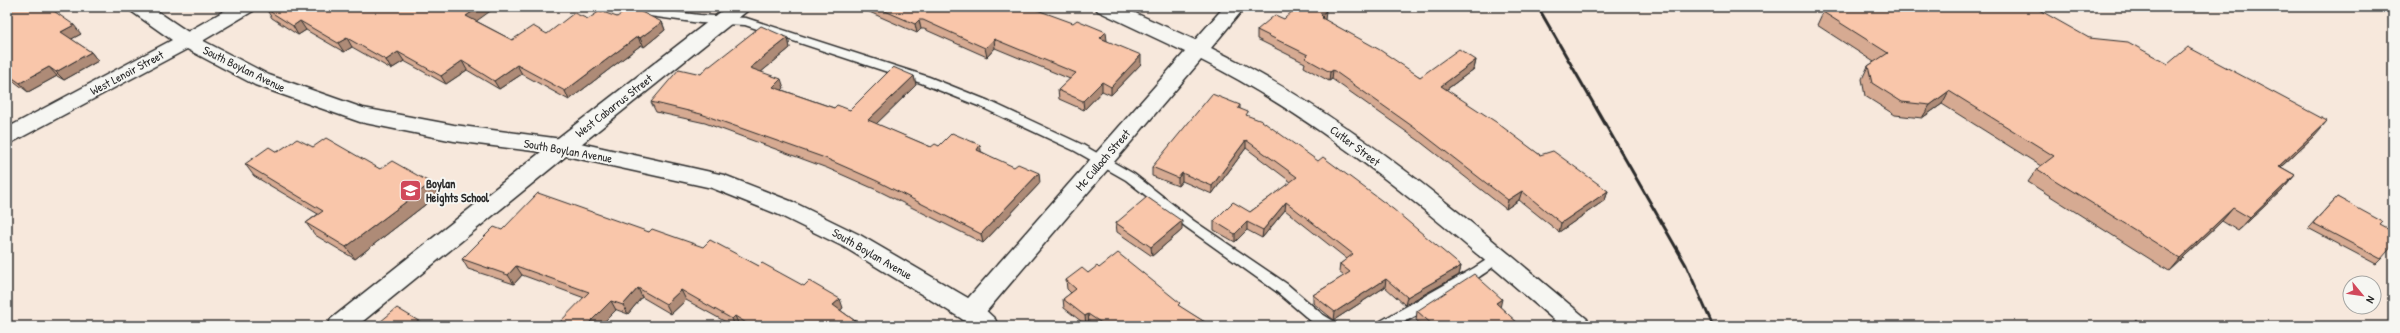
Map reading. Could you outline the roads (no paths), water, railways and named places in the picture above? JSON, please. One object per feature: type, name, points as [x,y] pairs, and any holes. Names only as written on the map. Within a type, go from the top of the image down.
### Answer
[{"type":"street","name":"South Boylan Avenue","points":[[138,7],[187,41],[262,80],[360,115],[454,133],[562,147],[716,181],[785,208],[852,241],[979,319]]},
{"type":"street","name":"West Lenoir Street","points":[[7,137],[187,41],[246,7]]},
{"type":"street","name":"West Cabarrus Street","points":[[340,326],[562,147],[740,7]]},
{"type":"street","name":"Cutler Street","points":[[1105,7],[1199,50],[1282,95],[1343,136],[1497,258],[1578,326]]},
{"type":"street","name":"Mc Culloch Street","points":[[979,319],[1102,161],[1235,7]]},
{"type":"lane","points":[[606,7],[700,19],[746,22],[781,32],[925,80],[985,104],[1102,161],[1130,177],[1190,224],[1282,288],[1317,318],[1330,326]]},
{"type":"lane","points":[[1384,326],[1479,272],[1497,258]]},
{"type":"railway","points":[[1538,7],[1686,265],[1713,326]]},
{"type":"place","name":"Boylan Heights School","points":[[410,191]]}]
